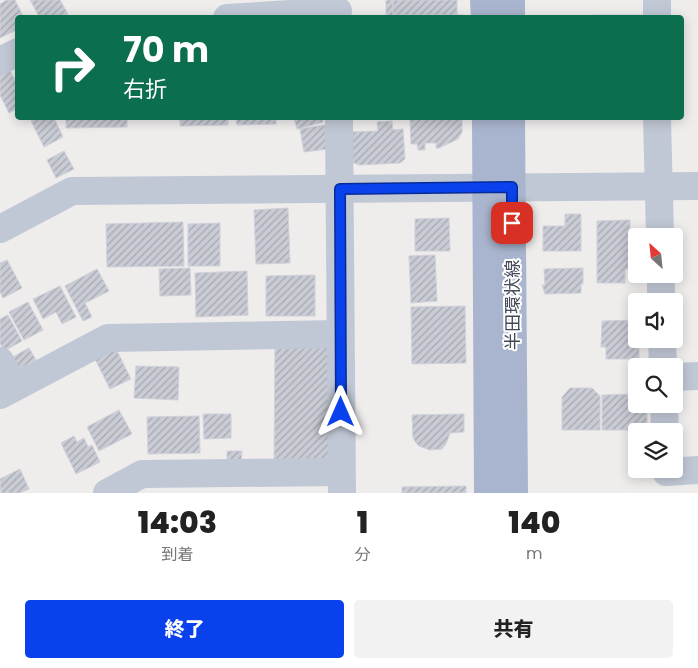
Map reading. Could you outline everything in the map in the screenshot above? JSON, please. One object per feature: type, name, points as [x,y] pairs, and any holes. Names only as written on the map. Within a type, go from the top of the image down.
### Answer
[{"type":"main road","points":[[484,0],[485,15]]},
{"type":"main road","points":[[511,0],[511,15]]},
{"type":"main road","name":"半田環状線","points":[[486,120],[499,188],[514,493]]},
{"type":"main road","name":"半田環状線","points":[[488,493],[499,188],[511,120]]},
{"type":"street","points":[[656,0],[657,15]]},
{"type":"street","points":[[268,15],[338,10]]},
{"type":"street","points":[[0,61],[15,54]]},
{"type":"street","points":[[107,493],[142,474],[341,482],[339,120]]},
{"type":"street","points":[[658,120],[660,228]]},
{"type":"street","points":[[0,229],[72,191],[696,187]]},
{"type":"street","points":[[0,361],[7,391],[108,338],[340,334]]},
{"type":"street","points":[[683,377],[698,376]]},
{"type":"street","points":[[683,474],[698,470]]},
{"type":"building","points":[[7,0],[15,0],[22,15],[15,15],[15,30],[0,38],[0,4]]},
{"type":"building","points":[[30,0],[60,0],[68,14],[66,15],[38,15]]},
{"type":"building","points":[[386,0],[393,0],[393,15],[386,15]]},
{"type":"building","points":[[393,0],[457,0],[457,15],[393,15]]},
{"type":"building","points":[[9,69],[15,80],[15,110],[9,113],[0,95],[0,74]]},
{"type":"building","points":[[55,120],[63,137],[44,147],[31,121]]},
{"type":"building","points":[[66,120],[127,120],[127,127],[66,128]]},
{"type":"building","points":[[180,120],[228,120],[228,125],[180,126]]},
{"type":"building","points":[[236,120],[276,120],[276,124],[237,125]]},
{"type":"building","points":[[295,120],[322,120],[323,122],[297,129]]},
{"type":"building","points":[[410,120],[462,120],[462,132],[458,139],[439,148],[436,148],[436,143],[425,143],[425,150],[418,150],[417,144],[411,144]]},
{"type":"building","points":[[392,121],[393,130],[403,129],[405,159],[400,163],[359,165],[352,162],[351,132],[378,131],[377,122]]},
{"type":"building","points":[[325,125],[328,149],[304,152],[300,129]]},
{"type":"building","points":[[64,151],[74,169],[56,178],[47,160]]},
{"type":"building","points":[[288,208],[290,263],[256,264],[254,210]]},
{"type":"building","points":[[565,214],[581,214],[581,251],[543,251],[543,226],[565,226]]},
{"type":"building","points":[[449,218],[450,251],[415,251],[415,219]]},
{"type":"building","points":[[630,220],[630,228],[628,228],[628,269],[625,269],[625,283],[597,283],[597,221]]},
{"type":"building","points":[[183,222],[184,266],[107,267],[106,224]]},
{"type":"building","points":[[220,223],[220,266],[188,266],[188,224]]},
{"type":"building","points":[[435,255],[437,301],[411,303],[409,256]]},
{"type":"building","points":[[7,260],[22,288],[3,298],[0,292],[0,263]]},
{"type":"building","points":[[190,268],[191,295],[160,296],[159,269]]},
{"type":"building","points":[[583,268],[581,293],[545,294],[542,285],[545,285],[544,269]]},
{"type":"building","points":[[97,269],[109,291],[85,303],[92,317],[83,321],[65,286]]},
{"type":"building","points":[[247,271],[248,315],[196,317],[195,273]]},
{"type":"building","points":[[315,275],[315,316],[266,316],[266,276]]},
{"type":"building","points":[[60,286],[76,317],[62,324],[56,312],[43,319],[33,299]]},
{"type":"building","points":[[28,302],[43,330],[24,340],[9,312]]},
{"type":"building","points":[[465,306],[466,363],[412,364],[411,307]]},
{"type":"building","points":[[8,315],[22,341],[4,351],[0,343],[0,319]]},
{"type":"building","points":[[628,320],[628,348],[639,348],[639,358],[606,359],[606,347],[601,347],[602,321]]},
{"type":"building","points":[[275,346],[330,346],[329,462],[274,462]]},
{"type":"building","points":[[115,347],[131,379],[110,389],[94,357]]},
{"type":"building","points":[[29,348],[36,360],[15,371],[9,359]]},
{"type":"building","points":[[136,366],[179,367],[178,400],[134,398]]},
{"type":"building","points":[[570,388],[592,388],[600,396],[600,430],[562,430],[562,397]]},
{"type":"building","points":[[628,394],[628,413],[647,413],[647,423],[628,423],[628,430],[602,430],[602,395]]},
{"type":"building","points":[[119,410],[132,434],[99,451],[87,427]]},
{"type":"building","points":[[203,414],[231,414],[231,438],[204,439]]},
{"type":"building","points":[[464,414],[464,432],[450,433],[442,449],[430,450],[419,446],[413,438],[412,415]]},
{"type":"building","points":[[199,416],[200,453],[148,454],[147,417]]},
{"type":"building","points":[[74,436],[77,442],[84,438],[88,447],[92,445],[100,462],[76,474],[61,443]]},
{"type":"building","points":[[227,451],[242,451],[241,465],[227,465]]},
{"type":"building","points":[[20,469],[29,489],[20,493],[1,493],[0,479]]},
{"type":"building","points":[[466,486],[466,493],[402,493],[402,487]]},
{"type":"route","points":[[341,412],[340,189],[512,187],[512,223]]}]
